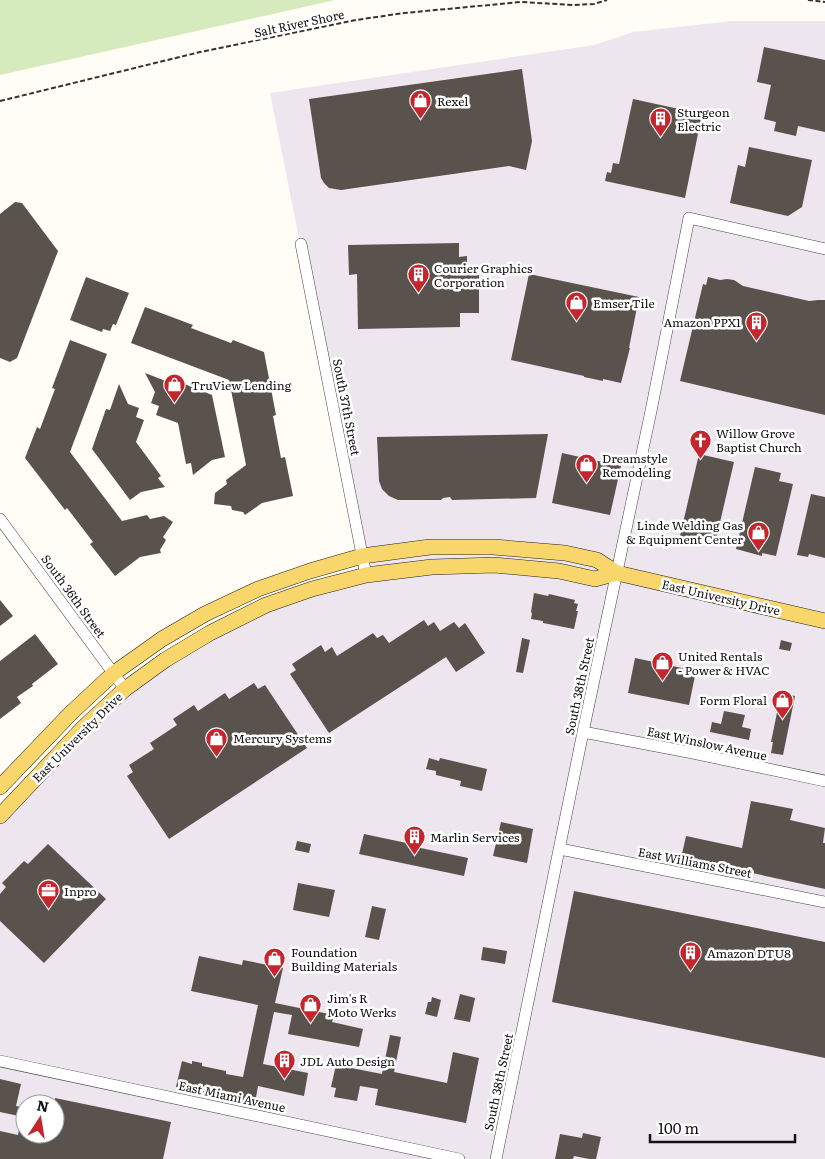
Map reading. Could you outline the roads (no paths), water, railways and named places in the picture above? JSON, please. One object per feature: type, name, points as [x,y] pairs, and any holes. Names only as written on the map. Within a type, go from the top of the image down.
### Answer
[{"type":"main road","name":"East University Drive","points":[[0,787],[114,673],[162,639],[214,610],[258,589],[362,556],[430,547],[494,547],[565,553],[596,560],[617,573],[825,621]]},
{"type":"main road","name":"East University Drive","points":[[0,816],[84,727],[126,689],[165,660],[202,638],[266,605],[312,588],[366,575],[432,566],[494,565],[559,572],[595,579],[617,573]]},
{"type":"street","name":"South 38th Street","points":[[496,1159],[583,732],[650,418],[689,218],[825,249]]},
{"type":"street","name":"South 37th Street","points":[[301,244],[366,575]]},
{"type":"street","name":"South 36th Street","points":[[0,519],[126,689]]},
{"type":"street","name":"East Winslow Avenue","points":[[583,732],[825,781]]},
{"type":"street","name":"East Williams Street","points":[[560,849],[825,902]]},
{"type":"street","name":"East Miami Avenue","points":[[0,1061],[459,1159]]},
{"type":"place","name":"Rexel","points":[[421,120]]},
{"type":"place","name":"Sturgeon Electric","points":[[661,138]]},
{"type":"place","name":"Courier Graphics Corporation","points":[[418,294]]},
{"type":"place","name":"Emser Tile","points":[[577,322]]},
{"type":"place","name":"Amazon PPX1","points":[[757,341]]},
{"type":"place","name":"TruView Lending","points":[[175,404]]},
{"type":"place","name":"Willow Grove Baptist Church","points":[[700,459]]},
{"type":"place","name":"Dreamstyle Remodeling","points":[[586,484]]},
{"type":"place","name":"Linde Welding Gas & Equipment Center","points":[[759,551]]},
{"type":"place","name":"United Rentals - Power & HVAC","points":[[662,682]]},
{"type":"place","name":"Form Floral","points":[[783,719]]},
{"type":"place","name":"Mercury Systems","points":[[217,757]]},
{"type":"place","name":"Marlin Services","points":[[414,856]]},
{"type":"place","name":"Inpro","points":[[48,910]]},
{"type":"place","name":"Amazon DTU8","points":[[691,972]]},
{"type":"place","name":"Foundation Building Materials","points":[[275,978]]},
{"type":"place","name":"Jim's R Moto Werks","points":[[311,1024]]},
{"type":"place","name":"JDL Auto Design","points":[[284,1080]]}]
